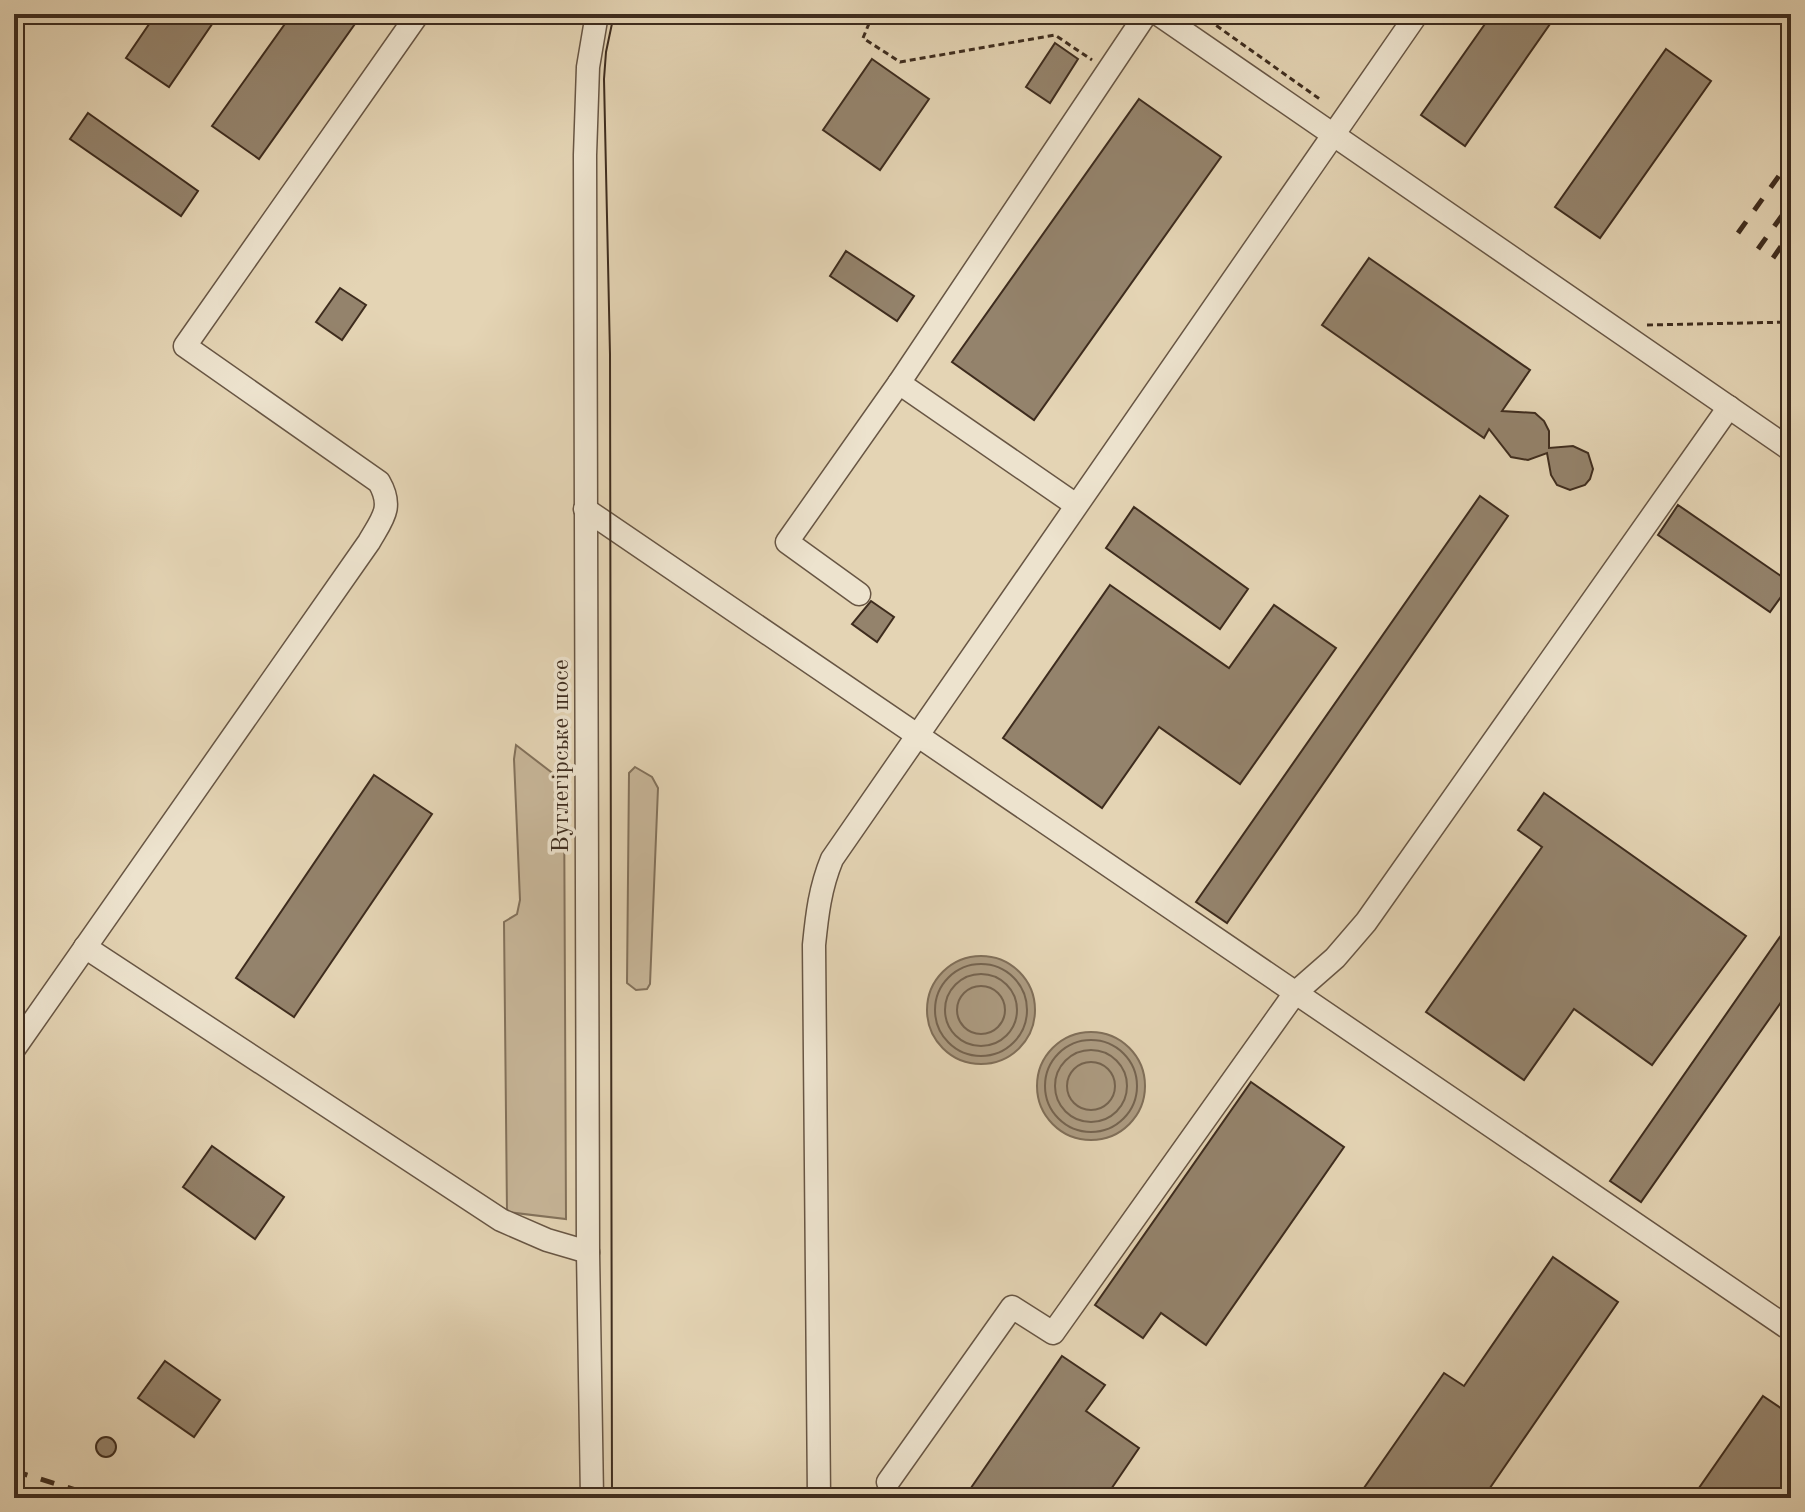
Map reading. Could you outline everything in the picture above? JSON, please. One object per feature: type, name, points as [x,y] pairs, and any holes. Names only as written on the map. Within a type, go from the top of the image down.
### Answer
[{"type":"street","points":[[14,1049],[369,542],[387,508],[387,495],[379,482],[185,346],[418,14]]},
{"type":"street","name":"Вуглегірське шосе","points":[[592,1498],[588,1252],[585,103],[591,39],[597,14]]},
{"type":"street","points":[[859,594],[787,542],[899,383],[1146,14]]},
{"type":"street","points":[[1158,14],[1791,450]]},
{"type":"street","points":[[819,1498],[814,945],[820,894],[832,859],[1417,14]]},
{"type":"street","points":[[899,383],[1076,505]]},
{"type":"street","points":[[888,1482],[1012,1307],[1053,1333],[1295,993],[1335,958],[1366,922],[1729,407]]},
{"type":"street","points":[[585,509],[1791,1330]]},
{"type":"street","points":[[85,947],[501,1220],[547,1240],[588,1252]]},
{"type":"path","points":[[873,14],[863,38],[900,62],[1055,35],[1107,71]]},
{"type":"path","points":[[1210,21],[1264,14]]},
{"type":"path","points":[[1647,325],[1791,322]]},
{"type":"shaded area","points":[[516,745],[564,782],[566,1219],[507,1212],[504,922],[517,914],[520,900]]},
{"type":"shaded area","points":[[635,767],[652,777],[658,788],[650,984],[647,989],[636,990],[627,983],[629,773]]},
{"type":"water","points":[[981,956],[1002,960],[1019,972],[1031,989],[1035,1010],[1031,1031],[1019,1048],[1002,1060],[981,1064],[960,1060],[943,1048],[931,1031],[927,1010],[931,989],[943,972],[960,960]]},
{"type":"water","points":[[1091,1032],[1112,1036],[1129,1048],[1141,1065],[1145,1086],[1141,1107],[1129,1124],[1112,1136],[1091,1140],[1070,1136],[1053,1124],[1041,1107],[1037,1086],[1041,1065],[1053,1048],[1070,1036]]},
{"type":"building","points":[[156,14],[219,14],[169,87],[126,58]]},
{"type":"building","points":[[292,14],[362,14],[259,159],[212,126]]},
{"type":"building","points":[[1492,14],[1557,14],[1465,146],[1421,115]]},
{"type":"building","points":[[1055,43],[1078,59],[1050,103],[1026,87]]},
{"type":"building","points":[[1666,49],[1711,81],[1600,238],[1555,207]]},
{"type":"building","points":[[872,59],[929,99],[880,170],[823,130]]},
{"type":"building","points":[[1139,99],[1221,157],[1034,420],[952,362]]},
{"type":"building","points":[[88,113],[198,191],[181,216],[70,139]]},
{"type":"building","points":[[846,251],[914,296],[897,321],[830,276]]},
{"type":"building","points":[[1369,258],[1530,370],[1502,411],[1535,413],[1549,431],[1549,448],[1573,446],[1588,453],[1593,469],[1585,485],[1570,490],[1557,485],[1551,475],[1547,453],[1528,460],[1511,457],[1489,429],[1484,438],[1322,325]]},
{"type":"building","points":[[340,288],[366,305],[342,340],[316,322]]},
{"type":"building","points":[[1480,496],[1508,516],[1227,923],[1196,902]]},
{"type":"building","points":[[1678,505],[1791,583],[1770,612],[1658,535]]},
{"type":"building","points":[[1134,507],[1248,589],[1220,629],[1106,548]]},
{"type":"building","points":[[1110,585],[1229,668],[1274,605],[1336,648],[1240,784],[1159,727],[1102,808],[1003,738]]},
{"type":"building","points":[[871,601],[894,617],[877,642],[852,624]]},
{"type":"building","points":[[374,775],[432,814],[294,1017],[236,978]]},
{"type":"building","points":[[1544,793],[1746,936],[1652,1065],[1574,1009],[1524,1080],[1426,1012],[1542,847],[1518,830]]},
{"type":"building","points":[[1791,921],[1791,988],[1641,1202],[1610,1181]]},
{"type":"building","points":[[1251,1082],[1344,1147],[1206,1345],[1161,1313],[1143,1338],[1095,1305]]},
{"type":"building","points":[[212,1146],[284,1197],[255,1239],[183,1187]]},
{"type":"building","points":[[1553,1257],[1618,1302],[1483,1498],[1357,1498],[1444,1373],[1464,1386]]},
{"type":"building","points":[[1062,1356],[1105,1385],[1086,1411],[1139,1448],[1105,1498],[964,1498]]},
{"type":"building","points":[[165,1361],[220,1400],[194,1437],[138,1398]]},
{"type":"building","points":[[1763,1396],[1791,1415],[1791,1498],[1692,1498]]},
{"type":"building","points":[[106,1437],[113,1440],[116,1447],[113,1454],[106,1457],[99,1454],[96,1447],[99,1440]]},
{"type":"tram line","points":[[612,1498],[610,354],[604,79],[614,14]]},
{"type":"railway","points":[[1738,233],[1791,159]]},
{"type":"railway","points":[[1758,249],[1791,203]]},
{"type":"railway","points":[[1773,258],[1791,232]]},
{"type":"railway","points":[[14,1471],[102,1498]]}]
